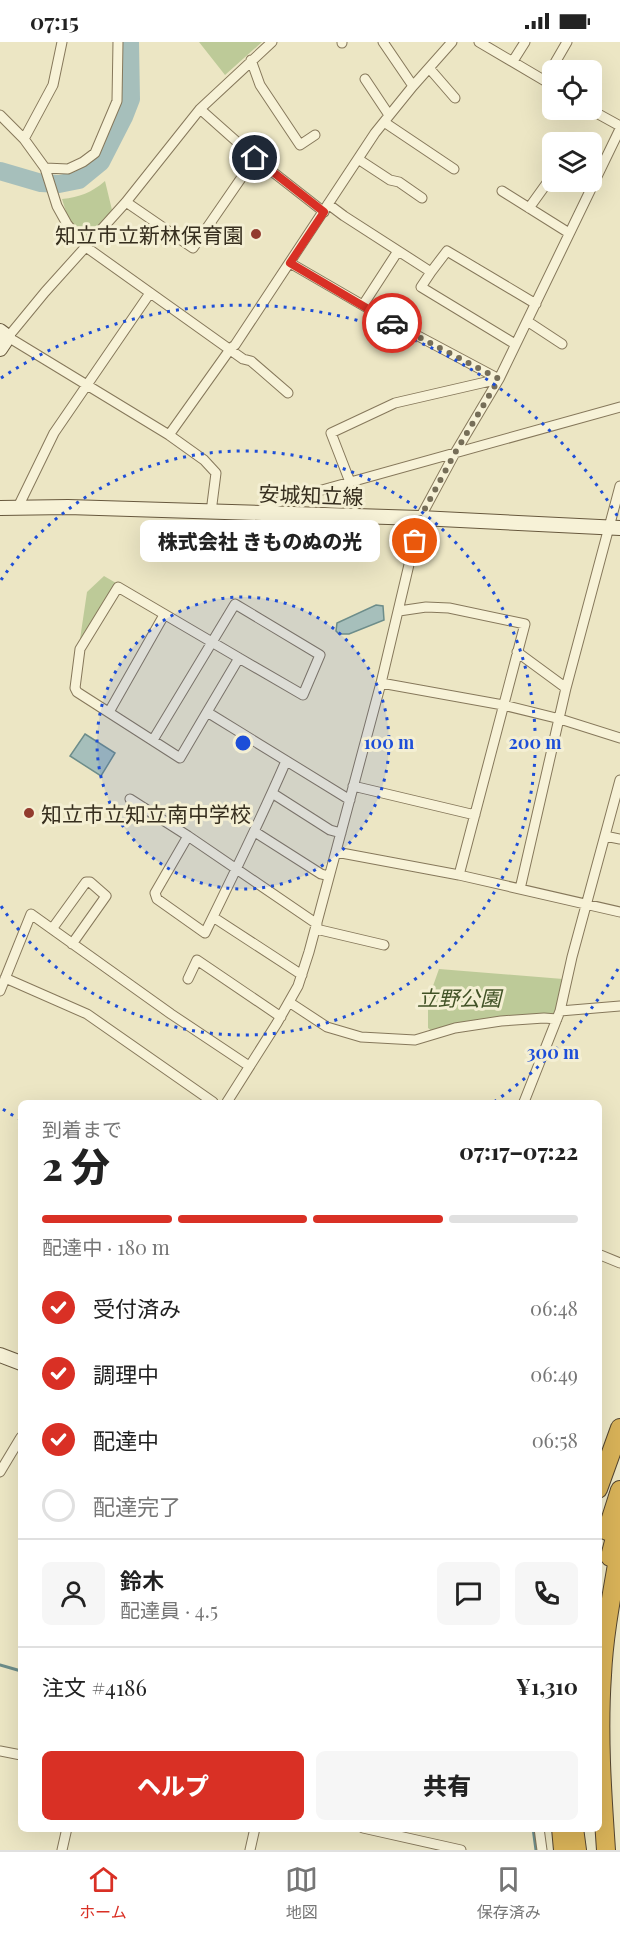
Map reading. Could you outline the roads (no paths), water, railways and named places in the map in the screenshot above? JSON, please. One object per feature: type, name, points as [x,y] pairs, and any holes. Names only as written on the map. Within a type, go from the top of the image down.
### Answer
[{"type":"highway","points":[[602,1478],[620,1428]]},
{"type":"highway","points":[[602,1507],[620,1456]]},
{"type":"highway","points":[[602,1549],[620,1490]]},
{"type":"highway","points":[[602,1608],[608,1567],[620,1518]]},
{"type":"highway","points":[[602,1675],[620,1547]]},
{"type":"highway","points":[[602,1762],[606,1850]]},
{"type":"highway","points":[[561,1832],[563,1850]]},
{"type":"highway","points":[[574,1832],[577,1850]]},
{"type":"highway","points":[[584,1832],[586,1850]]},
{"type":"highway","points":[[593,1832],[595,1850]]},
{"type":"main road","points":[[0,349],[4,334]]},
{"type":"main road","name":"安城知立線","points":[[0,508],[420,518],[614,528]]},
{"type":"main road","points":[[0,1355],[18,1362]]},
{"type":"street","points":[[24,139],[53,85],[62,42]]},
{"type":"street","points":[[46,171],[68,169],[83,162],[94,153],[117,101],[118,42]]},
{"type":"street","points":[[211,512],[216,473],[204,460],[170,435],[4,334],[126,202],[200,109],[272,42]]},
{"type":"street","points":[[383,42],[412,86]]},
{"type":"street","points":[[438,42],[444,51]]},
{"type":"street","points":[[170,435],[231,348],[236,345],[386,119],[452,42]]},
{"type":"street","points":[[479,42],[542,79]]},
{"type":"street","points":[[513,62],[525,42]]},
{"type":"street","points":[[558,60],[567,42]]},
{"type":"street","points":[[251,60],[260,85],[300,145],[315,135]]},
{"type":"street","points":[[429,69],[455,98]]},
{"type":"street","points":[[365,79],[386,119],[454,169]]},
{"type":"street","points":[[200,109],[255,158],[326,208],[344,216],[431,272]]},
{"type":"street","points":[[0,115],[24,139],[46,171],[66,225],[86,247],[231,348],[243,359],[251,361],[288,393]]},
{"type":"street","points":[[602,117],[620,128],[602,161]]},
{"type":"street","points":[[126,202],[193,248],[255,158]]},
{"type":"street","points":[[358,159],[422,198]]},
{"type":"street","points":[[502,191],[569,233]]},
{"type":"street","points":[[530,208],[542,191]]},
{"type":"street","points":[[228,1100],[281,1017],[302,975],[381,683],[420,518],[499,379],[587,192]]},
{"type":"street","points":[[363,306],[398,250]]},
{"type":"street","points":[[515,344],[421,287],[447,251],[536,304]]},
{"type":"street","points":[[290,263],[363,306],[499,379]]},
{"type":"street","points":[[18,507],[54,433],[150,293]]},
{"type":"street","points":[[527,321],[562,344]]},
{"type":"street","points":[[350,482],[331,433],[395,403],[499,379]]},
{"type":"street","points":[[261,513],[268,505],[620,408]]},
{"type":"street","points":[[520,889],[566,688],[614,528],[620,486]]},
{"type":"street","points":[[153,740],[210,642],[235,604],[320,655],[303,695],[210,642],[118,587],[80,649],[75,688],[77,692],[180,758],[238,658]]},
{"type":"street","points":[[399,611],[426,607],[449,608],[525,624],[459,875]]},
{"type":"street","points":[[109,712],[164,615]]},
{"type":"street","points":[[517,652],[566,688]]},
{"type":"street","points":[[381,683],[503,705],[560,719],[620,738]]},
{"type":"street","points":[[207,712],[350,800]]},
{"type":"street","points":[[188,837],[156,893],[157,900],[206,933],[255,832],[286,761]]},
{"type":"street","points":[[525,1100],[558,1015],[620,780]]},
{"type":"street","points":[[354,786],[475,815]]},
{"type":"street","points":[[273,793],[330,830],[341,832]]},
{"type":"street","points":[[130,799],[316,926],[384,945]]},
{"type":"street","points":[[255,832],[321,874],[330,876]]},
{"type":"street","points":[[605,836],[620,839]]},
{"type":"street","points":[[336,852],[459,875],[620,912]]},
{"type":"street","points":[[51,929],[86,882],[90,882],[106,896],[72,944]]},
{"type":"street","points":[[0,991],[31,914],[171,1014],[249,1066]]},
{"type":"street","points":[[213,917],[302,975]]},
{"type":"street","points":[[188,979],[197,960],[281,1017]]},
{"type":"street","points":[[5,978],[87,1014],[210,1100]]},
{"type":"street","points":[[289,1002],[327,1027],[361,1037],[416,1040],[455,1028],[501,1021],[544,1018],[620,1006]]},
{"type":"street","points":[[602,1256],[620,1263]]},
{"type":"street","points":[[0,1472],[18,1442]]},
{"type":"street","points":[[0,1750],[18,1754]]},
{"type":"street","points":[[62,1850],[66,1832]]},
{"type":"street","points":[[250,1850],[254,1832]]},
{"type":"street","points":[[381,1832],[461,1850]]},
{"type":"street","points":[[540,1832],[542,1850]]},
{"type":"water","points":[[376,605],[383,606],[384,620],[349,634],[339,634],[336,631],[337,623]]},
{"type":"water","points":[[85,734],[115,753],[101,776],[70,756]]},
{"type":"waterway","points":[[0,171],[41,183],[59,184],[79,180],[101,162],[131,99],[130,42]]},
{"type":"waterway","points":[[0,1665],[18,1670]]},
{"type":"waterway","points":[[534,1832],[536,1850]]},
{"type":"place","name":"知立市立新林保育園","points":[[256,234]]},
{"type":"place","name":"株式会社 きものぬの光","points":[[415,541]]},
{"type":"place","name":"知立市立知立南中学校","points":[[29,813]]},
{"type":"park label","name":"立野公園","points":[[459,997]]}]
